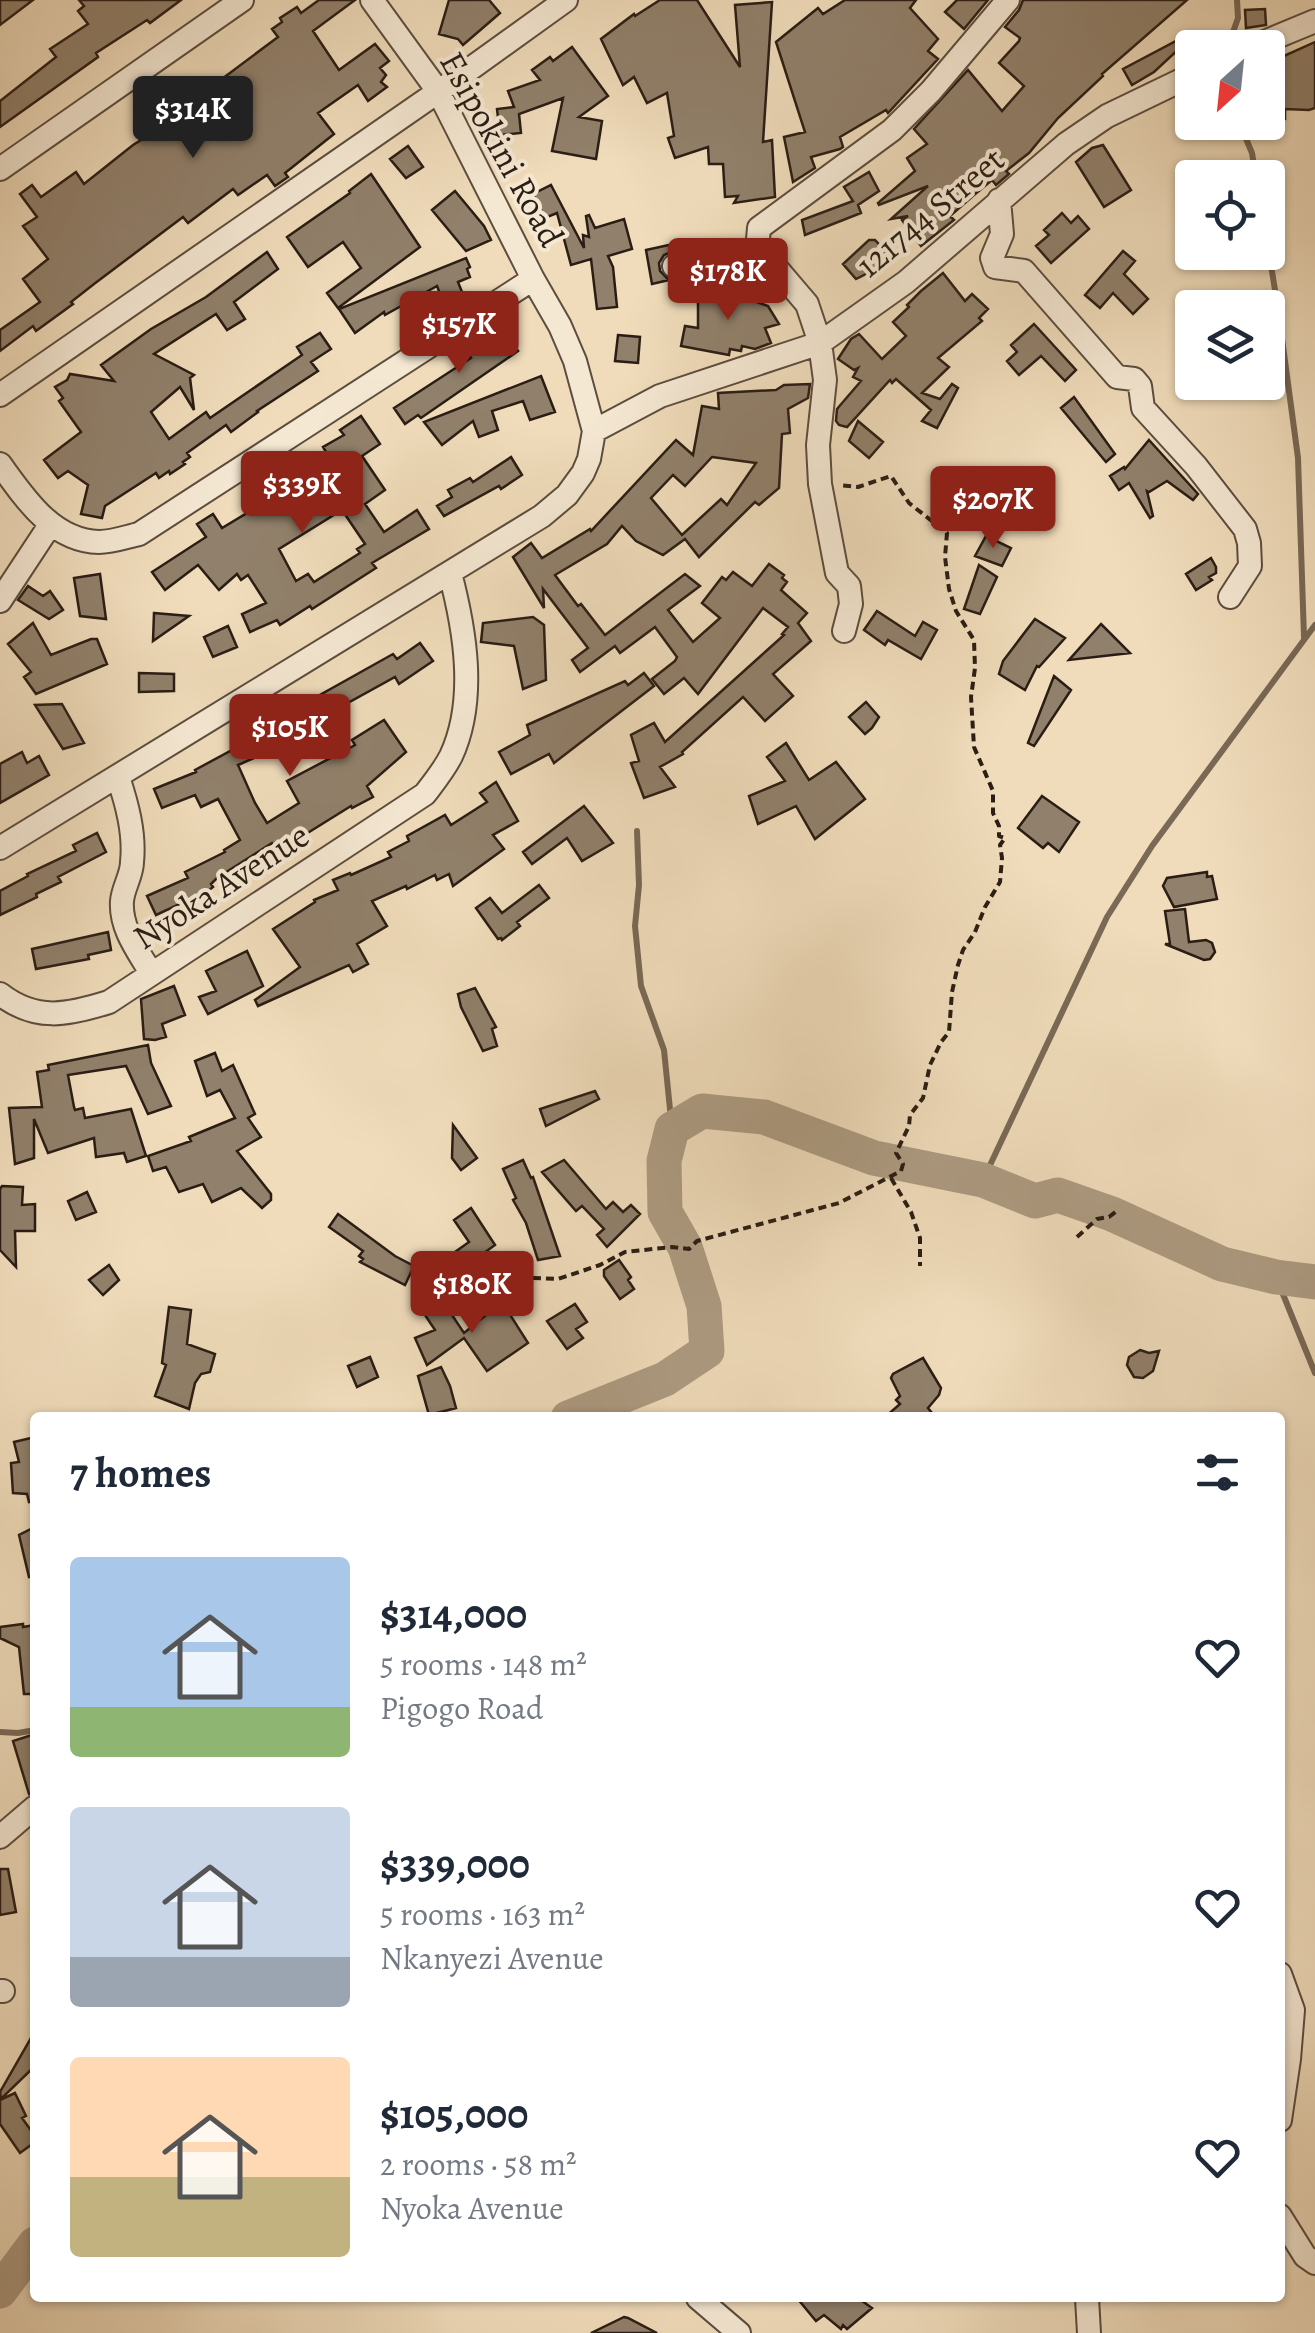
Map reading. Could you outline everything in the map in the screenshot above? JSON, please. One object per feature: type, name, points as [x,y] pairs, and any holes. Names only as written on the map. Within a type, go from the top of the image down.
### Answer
[{"type":"street","points":[[0,169],[242,0]]},
{"type":"street","name":"Esipokini Road","points":[[372,0],[438,91],[560,326],[594,431]]},
{"type":"street","points":[[0,395],[566,0]]},
{"type":"street","points":[[756,261],[759,228],[892,130],[1008,0]]},
{"type":"street","points":[[1285,33],[1315,21]]},
{"type":"street","name":"121744 Street","points":[[594,431],[660,396],[820,343],[906,282],[1066,144],[1107,116],[1175,83]]},
{"type":"street","points":[[999,200],[1002,234],[992,258],[995,267],[1024,271],[1117,377],[1134,379],[1140,386],[1144,408],[1245,529],[1250,566],[1230,596]]},
{"type":"street","points":[[674,266],[712,255],[756,261],[778,270],[807,304],[820,343],[824,380],[818,444],[820,484],[837,573],[849,586],[851,604],[844,631]]},
{"type":"street","points":[[0,464],[50,525],[62,532],[102,542],[139,534],[533,279]]},
{"type":"street","points":[[0,848],[542,516],[567,495],[583,473],[594,431]]},
{"type":"street","points":[[0,602],[50,525]]},
{"type":"street","name":"Nyoka Avenue","points":[[0,994],[36,1013],[74,1013],[109,1002],[425,794],[440,774],[460,733],[466,694],[459,607],[450,573]]},
{"type":"street","points":[[118,777],[130,822],[132,865],[122,898],[124,916],[127,932],[151,973]]},
{"type":"street","points":[[0,1837],[30,1811]]},
{"type":"street","points":[[1285,1988],[1293,2010],[1285,2086]]},
{"type":"street","points":[[1285,2224],[1315,2263]]},
{"type":"street","points":[[703,2302],[739,2333]]},
{"type":"street","points":[[1086,2302],[1089,2333]]},
{"type":"path","points":[[456,1276],[558,1279],[625,1252],[689,1249],[697,1240],[839,1203],[901,1171],[903,1164],[896,1153],[910,1115],[923,1098],[930,1065],[949,1032],[952,992],[963,950],[1000,882],[1000,845],[1005,838],[999,836],[992,791],[974,746],[974,640],[956,611],[949,589],[947,533],[909,503],[891,476],[858,487],[820,484]]},
{"type":"path","points":[[891,1178],[912,1212],[920,1238],[920,1266]]},
{"type":"path","points":[[1077,1237],[1098,1219],[1110,1217],[1118,1210]]},
{"type":"building","points":[[0,0],[33,0],[0,25]]},
{"type":"building","points":[[79,0],[181,0],[150,23],[147,20],[96,53],[98,57],[0,127],[0,101],[56,57],[50,49],[88,24],[78,11],[84,6]]},
{"type":"building","points":[[319,0],[355,0],[313,31],[339,70],[375,44],[389,61],[380,68],[386,75],[381,82],[387,87],[368,101],[358,85],[318,113],[334,134],[285,173],[288,177],[275,186],[267,175],[238,195],[233,189],[188,223],[183,217],[73,304],[36,331],[33,326],[0,351],[0,330],[40,302],[23,279],[48,259],[23,226],[37,217],[20,194],[32,185],[41,197],[76,172],[84,184],[133,145],[169,123],[164,117],[191,102],[278,37],[272,29],[282,22],[280,18],[297,7],[301,13]]},
{"type":"building","points":[[449,0],[489,0],[500,13],[463,45],[458,39],[439,34]]},
{"type":"building","points":[[660,0],[697,0],[740,67],[735,5],[772,2],[763,142],[772,140],[775,197],[734,203],[738,196],[725,197],[723,164],[709,164],[708,147],[675,158],[668,138],[674,136],[667,93],[647,103],[634,77],[623,85],[601,39]]},
{"type":"building","points":[[845,0],[916,0],[910,8],[938,39],[928,51],[938,59],[888,113],[886,110],[840,137],[840,149],[811,157],[815,168],[793,182],[784,137],[805,132],[776,42],[818,8],[823,14]]},
{"type":"building","points":[[957,0],[988,0],[964,29],[945,12]]},
{"type":"building","points":[[1023,0],[1187,0],[1102,74],[1029,153],[1006,171],[1009,174],[996,185],[992,180],[950,216],[954,220],[921,246],[902,220],[908,216],[891,219],[928,186],[878,203],[915,171],[907,158],[927,144],[914,129],[968,70],[1002,111],[1024,86],[999,63],[1019,41],[1005,27]]},
{"type":"building","points":[[1265,9],[1266,25],[1246,28],[1245,10]]},
{"type":"building","points":[[1175,42],[1175,52],[1132,85],[1123,69]]},
{"type":"building","points":[[1315,42],[1315,108],[1285,109],[1285,56]]},
{"type":"building","points":[[572,47],[608,96],[579,117],[602,121],[596,159],[552,151],[563,98],[519,114],[521,133],[500,135],[497,109],[514,107],[508,91],[540,80],[532,70]]},
{"type":"building","points":[[1103,145],[1131,190],[1104,207],[1076,162],[1092,148]]},
{"type":"building","points":[[408,146],[423,167],[406,178],[390,159]]},
{"type":"building","points":[[869,172],[879,191],[858,205],[861,213],[805,235],[802,220],[853,201],[844,187]]},
{"type":"building","points":[[371,174],[420,247],[338,308],[327,293],[361,268],[343,242],[308,267],[287,237]]},
{"type":"building","points":[[551,185],[584,248],[583,235],[589,237],[586,216],[595,228],[624,219],[632,249],[608,256],[613,267],[617,307],[597,309],[591,259],[571,265],[557,213],[545,218],[533,194]]},
{"type":"building","points":[[455,191],[491,240],[466,251],[432,210]]},
{"type":"building","points":[[1062,213],[1071,223],[1078,216],[1089,229],[1051,263],[1036,246],[1049,235],[1044,230]]},
{"type":"building","points":[[869,240],[875,240],[889,255],[856,279],[843,264]]},
{"type":"building","points":[[678,243],[679,249],[664,255],[659,263],[660,271],[669,280],[652,284],[646,250]]},
{"type":"building","points":[[1123,251],[1135,261],[1124,274],[1148,299],[1133,314],[1113,293],[1100,308],[1085,295]]},
{"type":"building","points":[[267,252],[278,269],[234,302],[245,319],[227,330],[216,314],[154,354],[194,375],[190,378],[194,410],[180,387],[151,412],[169,439],[206,412],[210,418],[302,355],[297,347],[320,333],[331,349],[311,362],[318,371],[231,432],[226,425],[187,453],[190,457],[185,464],[170,474],[169,471],[159,478],[156,473],[105,506],[102,518],[81,514],[88,485],[68,471],[58,478],[44,460],[81,432],[59,401],[63,398],[55,387],[70,374],[114,381],[101,365]]},
{"type":"building","points":[[466,258],[470,277],[458,282],[462,292],[442,299],[437,286],[385,315],[384,312],[355,333],[339,309]]},
{"type":"building","points":[[943,273],[965,301],[972,294],[988,309],[979,318],[982,321],[938,358],[949,367],[922,393],[940,399],[952,384],[958,388],[937,428],[922,421],[931,410],[896,379],[892,383],[890,380],[847,427],[839,425],[837,409],[861,381],[853,377],[858,368],[854,370],[838,359],[851,339],[859,334],[882,359],[906,336],[893,322]]},
{"type":"building","points":[[698,284],[768,306],[779,324],[765,328],[771,343],[755,349],[730,349],[729,355],[681,346],[685,326],[698,328]]},
{"type":"building","points":[[1034,324],[1076,370],[1065,381],[1041,356],[1019,375],[1007,361],[1017,352],[1011,345]]},
{"type":"building","points":[[481,330],[491,345],[507,334],[518,351],[421,418],[418,415],[405,424],[394,408],[471,358],[461,343]]},
{"type":"building","points":[[618,335],[640,337],[638,363],[615,361]]},
{"type":"building","points":[[541,376],[555,412],[530,420],[523,401],[492,411],[498,430],[479,437],[473,421],[442,445],[424,422]]},
{"type":"building","points":[[810,384],[808,398],[788,409],[790,433],[782,434],[779,488],[759,505],[755,502],[699,557],[685,539],[663,555],[636,541],[622,526],[607,544],[555,575],[605,635],[685,574],[700,586],[668,610],[693,642],[720,618],[702,603],[722,577],[726,580],[733,572],[752,586],[769,564],[784,575],[782,578],[787,582],[781,590],[807,613],[798,623],[811,641],[773,674],[793,696],[765,721],[743,697],[683,754],[660,767],[675,787],[644,798],[631,763],[639,761],[631,735],[654,723],[665,742],[784,635],[788,627],[763,608],[698,694],[684,678],[664,694],[652,679],[677,657],[655,627],[620,653],[615,646],[580,672],[572,660],[588,648],[543,589],[544,608],[513,557],[531,543],[542,558],[591,531],[676,440],[693,455],[702,406],[719,409],[718,393],[776,390],[784,385]],"holes":[[[712,457],[756,463],[727,505],[721,499],[682,535],[651,498],[673,475],[685,486]]]},
{"type":"building","points":[[1074,397],[1115,454],[1106,462],[1061,408]]},
{"type":"building","points":[[361,416],[380,444],[362,456],[385,490],[365,504],[384,532],[417,510],[429,529],[372,563],[376,568],[312,609],[310,606],[280,625],[277,620],[250,632],[242,614],[266,603],[248,575],[241,580],[237,574],[219,590],[198,565],[165,590],[152,572],[206,537],[197,524],[213,514],[222,528],[267,501],[264,497],[329,457],[323,447],[344,435],[340,430]],"holes":[[[342,510],[365,544],[357,549],[360,553],[314,582],[308,574],[296,581],[279,549]]]},
{"type":"building","points":[[858,421],[883,442],[869,458],[849,441]]},
{"type":"building","points":[[1149,440],[1198,494],[1193,500],[1167,481],[1147,491],[1153,516],[1150,518],[1129,483],[1119,490],[1110,476],[1125,469]]},
{"type":"building","points":[[511,457],[522,475],[444,516],[437,506],[452,497],[448,490],[470,478],[473,482]]},
{"type":"building","points":[[986,536],[1011,548],[1002,566],[975,556]]},
{"type":"building","points":[[1211,558],[1216,573],[1196,590],[1186,574]]},
{"type":"building","points":[[979,565],[997,577],[980,614],[964,609]]},
{"type":"building","points":[[100,574],[106,619],[80,616],[74,578]]},
{"type":"building","points":[[28,586],[43,596],[50,591],[63,610],[49,619],[18,600]]},
{"type":"building","points":[[877,611],[915,636],[923,622],[937,630],[921,659],[888,640],[885,645],[864,630]]},
{"type":"building","points":[[154,613],[189,616],[153,641]]},
{"type":"building","points":[[533,617],[544,625],[546,680],[523,689],[514,646],[481,642],[483,623]]},
{"type":"building","points":[[1035,619],[1065,638],[1037,666],[1025,690],[999,674],[1003,661]]},
{"type":"building","points":[[33,623],[51,655],[97,639],[107,664],[36,694],[24,677],[31,672],[8,644]]},
{"type":"building","points":[[1101,624],[1130,653],[1069,660]]},
{"type":"building","points":[[228,626],[237,647],[213,657],[204,637]]},
{"type":"building","points":[[420,643],[433,661],[399,684],[395,677],[299,730],[302,737],[238,765],[267,823],[299,803],[287,781],[355,745],[352,740],[384,720],[406,752],[367,786],[373,797],[351,806],[279,855],[272,843],[217,878],[208,891],[156,915],[147,896],[188,878],[185,872],[240,840],[218,799],[201,807],[195,795],[162,808],[154,789],[196,772],[241,742],[280,724],[277,719],[393,654],[397,659]]},
{"type":"building","points":[[139,673],[174,674],[174,691],[139,692]]},
{"type":"building","points":[[644,673],[654,686],[554,763],[549,754],[511,774],[499,752],[530,735],[527,725],[625,681],[628,685]]},
{"type":"building","points":[[1054,676],[1071,690],[1034,746],[1028,743]]},
{"type":"building","points":[[866,702],[879,717],[865,734],[849,717]]},
{"type":"building","points":[[62,704],[84,743],[63,749],[35,705]]},
{"type":"building","points":[[786,743],[809,780],[836,762],[865,799],[815,839],[796,806],[758,824],[749,796],[785,781],[767,757]]},
{"type":"building","points":[[22,752],[27,763],[39,756],[49,775],[0,803],[0,764]]},
{"type":"building","points":[[496,782],[518,821],[493,835],[504,849],[453,886],[449,874],[437,880],[435,875],[372,901],[387,926],[357,944],[368,964],[353,972],[349,965],[258,1006],[255,1000],[300,967],[273,929],[314,900],[338,890],[333,880],[391,857],[388,852],[409,841],[407,836],[445,815],[451,825],[487,802],[480,793]]},
{"type":"building","points":[[1042,796],[1079,822],[1059,852],[1048,843],[1043,848],[1018,828]]},
{"type":"building","points":[[584,806],[613,843],[582,861],[567,838],[532,864],[523,852]]},
{"type":"building","points":[[97,833],[106,852],[58,877],[61,882],[36,894],[37,897],[0,915],[0,891],[76,851],[73,845]]},
{"type":"building","points":[[1207,872],[1207,877],[1212,876],[1217,899],[1174,907],[1163,886],[1167,878]]},
{"type":"building","points":[[539,885],[549,898],[517,922],[520,926],[498,939],[476,908],[490,898],[502,913]]},
{"type":"building","points":[[1185,909],[1189,942],[1212,943],[1215,952],[1210,959],[1165,944],[1170,944],[1165,911]]},
{"type":"building","points":[[108,932],[111,950],[88,955],[89,959],[36,969],[32,949]]},
{"type":"building","points":[[247,951],[263,986],[208,1014],[199,997],[216,991],[206,971]]},
{"type":"building","points":[[174,986],[185,1015],[162,1024],[166,1037],[144,1039],[141,999]]},
{"type":"building","points":[[475,988],[496,1027],[492,1029],[497,1046],[483,1051],[458,994]]},
{"type":"building","points":[[148,1045],[151,1063],[171,1106],[148,1114],[126,1066],[68,1075],[75,1110],[83,1108],[85,1118],[131,1109],[146,1156],[127,1162],[124,1153],[96,1157],[94,1138],[48,1153],[34,1119],[34,1158],[15,1164],[9,1108],[42,1107],[37,1072],[49,1070],[48,1065]]},
{"type":"building","points":[[215,1053],[222,1071],[233,1065],[255,1114],[248,1118],[261,1137],[237,1151],[271,1194],[271,1200],[262,1208],[241,1188],[212,1202],[203,1184],[179,1192],[166,1167],[153,1171],[148,1156],[191,1141],[189,1137],[235,1118],[220,1090],[207,1096],[195,1061]]},
{"type":"building","points":[[595,1091],[599,1099],[546,1126],[540,1109]]},
{"type":"building","points":[[453,1125],[477,1158],[461,1170],[452,1158]]},
{"type":"building","points":[[523,1160],[533,1177],[560,1256],[538,1260],[526,1223],[513,1200],[516,1198],[503,1169]]},
{"type":"building","points":[[564,1160],[606,1209],[613,1202],[623,1212],[631,1205],[640,1214],[607,1247],[597,1235],[604,1229],[582,1206],[576,1211],[542,1172]]},
{"type":"building","points":[[2,1186],[23,1187],[22,1205],[35,1204],[35,1231],[15,1231],[16,1267],[0,1250]]},
{"type":"building","points":[[87,1192],[96,1212],[76,1220],[68,1201]]},
{"type":"building","points":[[471,1208],[495,1245],[466,1266],[455,1252],[469,1242],[454,1220]]},
{"type":"building","points":[[338,1214],[414,1266],[405,1285],[360,1262],[363,1251],[329,1227]]},
{"type":"building","points":[[619,1260],[634,1289],[620,1299],[604,1276],[604,1270]]},
{"type":"building","points":[[109,1265],[119,1280],[103,1295],[89,1280]]},
{"type":"building","points":[[442,1300],[464,1333],[502,1302],[528,1343],[487,1371],[464,1338],[427,1365],[415,1338],[435,1330],[423,1312]]},
{"type":"building","points":[[575,1304],[587,1322],[576,1329],[583,1338],[567,1349],[547,1321]]},
{"type":"building","points":[[169,1307],[191,1310],[187,1344],[215,1354],[210,1372],[201,1374],[195,1383],[189,1409],[155,1396],[166,1365],[162,1363]]},
{"type":"building","points":[[1140,1350],[1159,1351],[1153,1371],[1143,1378],[1134,1377],[1127,1365],[1129,1357]]},
{"type":"building","points":[[370,1357],[378,1377],[357,1387],[348,1366]]},
{"type":"building","points":[[923,1358],[941,1388],[928,1408],[931,1412],[891,1412],[900,1404],[893,1374]]},
{"type":"building","points":[[441,1367],[456,1408],[428,1412],[418,1376]]},
{"type":"building","points":[[30,1438],[30,1502],[27,1494],[13,1493],[11,1463],[19,1462],[14,1442]]},
{"type":"building","points":[[30,1530],[30,1577],[29,1577],[19,1535]]},
{"type":"building","points":[[30,1626],[30,1694],[24,1694],[19,1647],[0,1638],[0,1627]]},
{"type":"building","points":[[30,1736],[29,1794],[13,1741]]},
{"type":"building","points":[[0,1869],[8,1869],[16,1912],[0,1915]]},
{"type":"building","points":[[30,2040],[30,2071],[1,2099],[0,2092]]},
{"type":"building","points":[[15,2093],[26,2116],[22,2118],[30,2129],[30,2146],[20,2153],[0,2124],[0,2100]]},
{"type":"building","points":[[800,2302],[864,2302],[872,2308],[847,2329],[843,2325],[841,2329],[824,2315],[816,2321]]},
{"type":"building","points":[[624,2317],[657,2333],[591,2333]]},
{"type":"waterway","points":[[1234,30],[1237,0]]},
{"type":"waterway","points":[[1247,140],[1253,160]]},
{"type":"waterway","points":[[1272,270],[1298,458],[1304,637]]},
{"type":"waterway","points":[[983,1180],[1107,917],[1152,846],[1315,625]]},
{"type":"waterway","points":[[637,831],[639,885],[635,926],[641,986],[664,1050],[672,1129]]},
{"type":"waterway","points":[[583,1412],[665,1379],[707,1351],[704,1306],[685,1247],[665,1212],[664,1161],[672,1129],[702,1111],[764,1117],[874,1158],[983,1180],[1035,1201],[1058,1195],[1112,1214],[1222,1264],[1315,1282]]},
{"type":"waterway","points":[[1276,1277],[1315,1373]]},
{"type":"waterway","points":[[0,1732],[30,1731]]},
{"type":"waterway","points":[[0,2291],[30,2251]]}]
